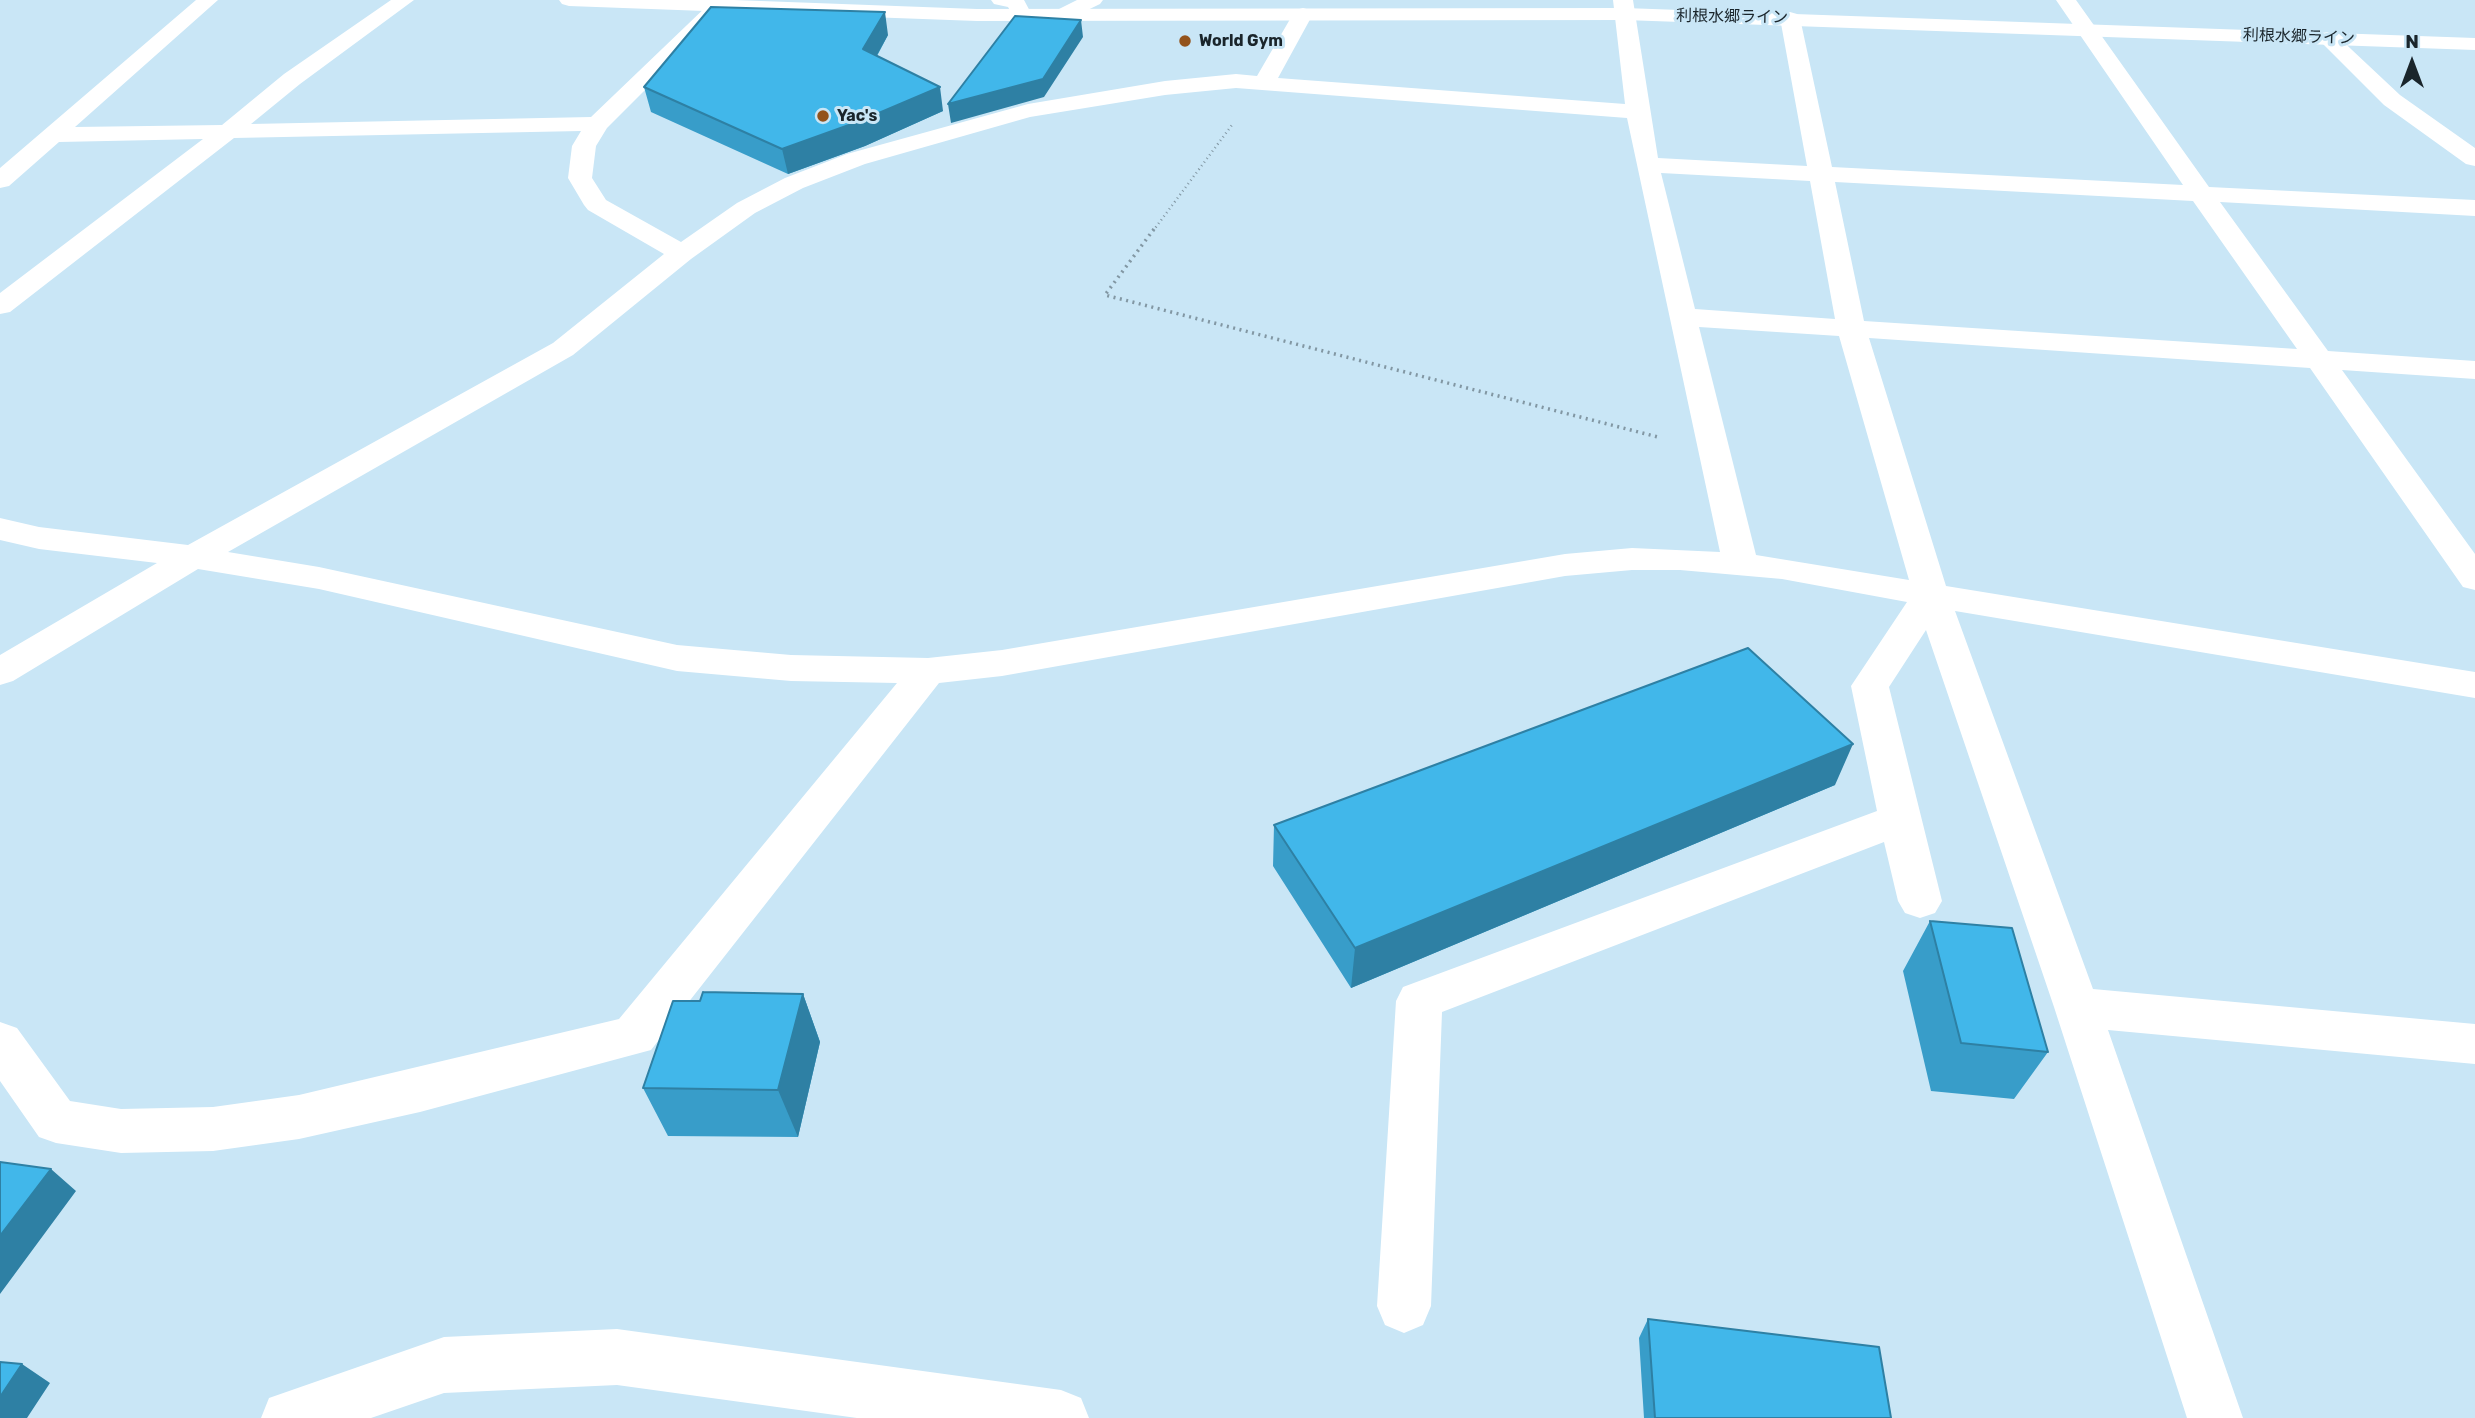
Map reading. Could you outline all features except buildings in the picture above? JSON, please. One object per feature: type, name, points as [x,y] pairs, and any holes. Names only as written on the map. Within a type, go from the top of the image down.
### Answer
[{"type":"main road","points":[[0,181],[208,0]]},
{"type":"main road","points":[[0,306],[226,134],[292,79],[404,0]]},
{"type":"main road","name":"利根水郷ライン","points":[[569,0],[1023,15],[1312,9],[1623,7],[1790,19],[2475,44]]},
{"type":"main road","points":[[1001,0],[1016,3],[1023,15]]},
{"type":"main road","points":[[1062,15],[1093,0]]},
{"type":"main road","points":[[2066,0],[2475,579]]},
{"type":"main road","points":[[682,253],[597,205],[580,178],[584,146],[597,124],[729,4]]},
{"type":"main road","points":[[1623,7],[1647,165],[1740,562]]},
{"type":"main road","points":[[1264,83],[1312,9]]},
{"type":"main road","points":[[1790,19],[1851,327],[1930,595],[2077,1007],[2215,1418]]},
{"type":"main road","points":[[2328,38],[2392,100],[2475,159]]},
{"type":"main road","points":[[0,672],[193,557],[563,349],[682,253],[746,208],[794,183],[856,159],[909,142],[1028,111],[1085,100],[1236,81],[1637,112]]},
{"type":"main road","points":[[52,135],[226,134],[597,124]]},
{"type":"main road","points":[[1647,165],[2475,208]]},
{"type":"main road","points":[[1682,317],[2475,370]]},
{"type":"main road","points":[[0,529],[39,538],[193,557],[319,578],[677,658],[791,668],[928,671],[1002,663],[1564,565],[1632,559],[1740,562],[2475,685]]},
{"type":"main road","points":[[1920,901],[1870,686],[1930,595]]},
{"type":"main road","points":[[0,1042],[56,1121],[121,1131],[213,1129],[299,1117],[420,1090],[634,1036],[928,671]]},
{"type":"main road","points":[[1404,1306],[1419,1001],[1899,819]]},
{"type":"main road","points":[[2077,1007],[2475,1044]]},
{"type":"main road","points":[[289,1418],[444,1365],[617,1357],[1061,1418]]},
{"type":"path","points":[[1264,83],[1105,295],[1714,451]]},
{"type":"place","name":"World Gym","points":[[1185,41]]},
{"type":"place","name":"Yac's","points":[[823,116]]}]
